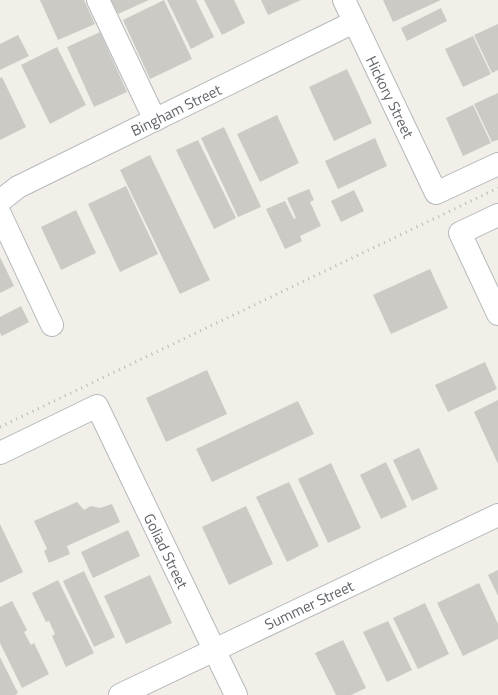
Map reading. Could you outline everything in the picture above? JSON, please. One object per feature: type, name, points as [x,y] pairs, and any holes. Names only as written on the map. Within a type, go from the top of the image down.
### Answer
[{"type":"street","points":[[98,0],[155,120]]},
{"type":"street","name":"Hickory Street","points":[[344,0],[436,193],[498,164]]},
{"type":"street","name":"Bingham Street","points":[[0,201],[18,187],[354,22]]},
{"type":"street","points":[[0,214],[52,324]]},
{"type":"street","points":[[498,215],[460,233],[498,314]]},
{"type":"street","name":"Goliad Street","points":[[0,453],[97,406],[236,695]]},
{"type":"street","name":"Summer Street","points":[[120,695],[498,515]]},
{"type":"building","points":[[40,0],[84,0],[95,24],[58,40]]},
{"type":"building","points":[[111,0],[149,0],[118,14]]},
{"type":"building","points":[[164,0],[192,59],[150,79],[123,20]]},
{"type":"building","points":[[167,0],[196,0],[214,37],[191,49]]},
{"type":"building","points":[[204,0],[234,0],[245,23],[222,35]]},
{"type":"building","points":[[261,0],[301,0],[268,15]]},
{"type":"building","points":[[383,0],[441,0],[393,22]]},
{"type":"building","points":[[441,8],[447,21],[407,41],[401,28]]},
{"type":"building","points":[[498,24],[498,70],[492,73],[474,35]]},
{"type":"building","points":[[100,32],[127,92],[94,107],[67,47]]},
{"type":"building","points":[[18,35],[29,56],[0,70],[0,44]]},
{"type":"building","points":[[473,36],[491,74],[463,87],[445,49]]},
{"type":"building","points":[[57,47],[86,105],[50,124],[21,65]]},
{"type":"building","points":[[347,69],[372,123],[334,141],[309,87]]},
{"type":"building","points":[[2,77],[26,127],[0,140],[0,78]]},
{"type":"building","points":[[498,93],[498,140],[492,142],[474,104]]},
{"type":"building","points":[[473,105],[491,143],[463,156],[446,118]]},
{"type":"building","points":[[277,115],[299,163],[260,182],[237,134]]},
{"type":"building","points":[[224,127],[261,207],[238,217],[201,138]]},
{"type":"building","points":[[375,138],[387,166],[338,189],[325,161]]},
{"type":"building","points":[[198,140],[236,218],[214,229],[176,150]]},
{"type":"building","points":[[150,155],[210,280],[180,294],[120,170]]},
{"type":"building","points":[[126,186],[158,254],[120,272],[88,204]]},
{"type":"building","points":[[309,189],[314,200],[310,202],[321,226],[300,236],[302,241],[285,249],[266,209],[285,201],[294,219],[296,218],[287,198]]},
{"type":"building","points":[[354,190],[364,211],[341,222],[331,201]]},
{"type":"building","points":[[76,210],[96,253],[61,270],[41,227]]},
{"type":"building","points":[[0,257],[14,286],[0,293]]},
{"type":"building","points":[[430,269],[448,308],[391,334],[373,295]]},
{"type":"building","points":[[21,306],[29,322],[2,336],[0,333],[0,317]]},
{"type":"building","points":[[485,362],[497,389],[448,412],[435,385]]},
{"type":"building","points":[[207,370],[227,414],[166,442],[146,398]]},
{"type":"building","points":[[498,400],[498,464],[474,412]]},
{"type":"building","points":[[298,401],[314,434],[212,482],[196,449]]},
{"type":"building","points":[[419,448],[438,489],[412,501],[393,460]]},
{"type":"building","points":[[386,462],[407,507],[381,519],[360,475]]},
{"type":"building","points":[[331,463],[361,528],[328,543],[298,479]]},
{"type":"building","points":[[289,482],[319,546],[287,562],[256,497]]},
{"type":"building","points":[[77,502],[84,510],[91,506],[100,508],[112,504],[120,522],[67,546],[70,554],[49,563],[44,551],[47,549],[34,521]]},
{"type":"building","points":[[246,506],[273,564],[229,585],[202,527]]},
{"type":"building","points":[[0,524],[23,572],[0,583]]},
{"type":"building","points":[[128,530],[140,556],[93,578],[81,552]]},
{"type":"building","points":[[498,570],[498,596],[488,575]]},
{"type":"building","points":[[84,571],[115,637],[94,647],[63,581]]},
{"type":"building","points":[[150,575],[172,623],[126,644],[104,596]]},
{"type":"building","points":[[58,580],[94,653],[66,667],[52,636],[55,634],[49,621],[46,622],[32,593]]},
{"type":"building","points":[[479,583],[498,624],[498,639],[463,656],[437,603]]},
{"type":"building","points":[[12,601],[27,630],[24,632],[31,645],[34,643],[49,674],[22,688],[0,643],[0,607]]},
{"type":"building","points":[[425,603],[449,654],[418,669],[393,618]]},
{"type":"building","points":[[388,621],[412,670],[387,682],[363,632]]},
{"type":"building","points":[[343,640],[366,688],[351,695],[336,695],[315,653]]},
{"type":"building","points":[[0,657],[18,693],[15,695],[0,695]]},
{"type":"railway","points":[[0,427],[498,188]]}]
